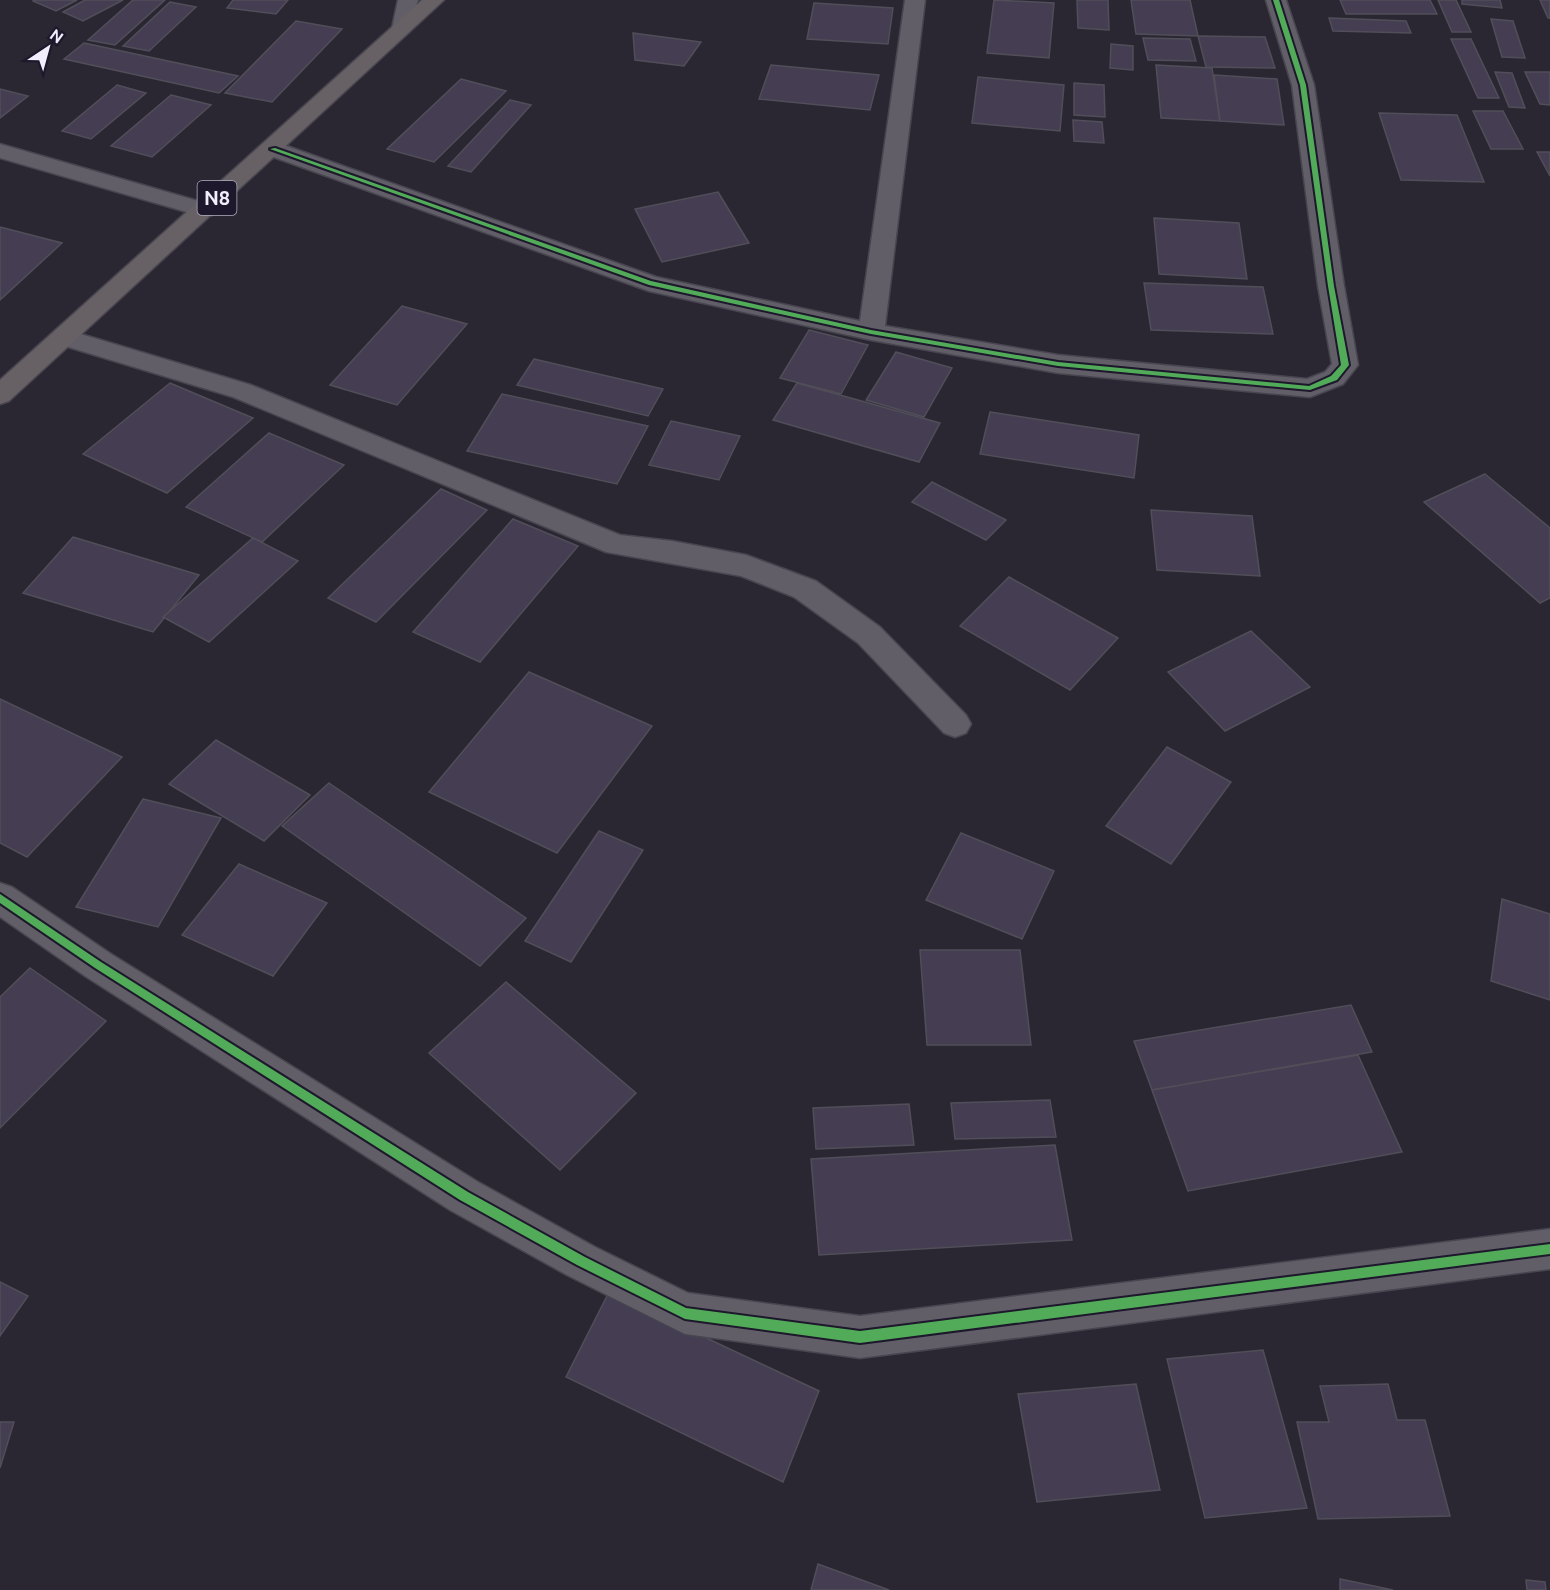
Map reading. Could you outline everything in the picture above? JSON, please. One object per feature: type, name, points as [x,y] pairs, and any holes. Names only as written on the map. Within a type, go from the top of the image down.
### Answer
[{"type":"highway","name":"N8","points":[[0,395],[273,149],[434,0]]},
{"type":"street","points":[[402,28],[408,0]]},
{"type":"street","points":[[871,332],[915,0]]},
{"type":"street","points":[[273,149],[650,283],[871,332],[1058,364],[1310,388],[1334,378],[1346,365],[1331,286],[1303,85],[1276,0]]},
{"type":"street","points":[[0,151],[204,210]]},
{"type":"street","points":[[64,337],[242,391],[616,545],[672,552],[746,566],[805,590],[869,635],[955,724]]},
{"type":"street","points":[[0,898],[98,966],[464,1196],[581,1261],[685,1313],[860,1337],[1550,1249]]},
{"type":"building","points":[[34,0],[77,0],[56,11]]},
{"type":"building","points":[[85,0],[123,0],[83,21],[63,12]]},
{"type":"building","points":[[133,0],[165,0],[115,45],[88,40]]},
{"type":"building","points":[[233,0],[288,0],[276,14],[227,8]]},
{"type":"building","points":[[994,0],[1054,3],[1049,58],[987,53]]},
{"type":"building","points":[[1077,0],[1108,0],[1109,30],[1078,28]]},
{"type":"building","points":[[1131,0],[1190,0],[1198,36],[1136,34]]},
{"type":"building","points":[[1340,0],[1430,0],[1437,14],[1346,14]]},
{"type":"building","points":[[1438,0],[1456,0],[1471,32],[1452,32]]},
{"type":"building","points":[[1462,0],[1500,0],[1502,8],[1462,4]]},
{"type":"building","points":[[1540,0],[1550,0],[1550,18],[1548,18]]},
{"type":"building","points":[[170,2],[196,7],[149,51],[123,46]]},
{"type":"building","points":[[814,3],[893,8],[888,44],[807,39]]},
{"type":"building","points":[[1329,18],[1406,21],[1411,33],[1333,31]]},
{"type":"building","points":[[1491,19],[1513,21],[1525,58],[1502,57]]},
{"type":"building","points":[[296,21],[342,29],[272,102],[225,93]]},
{"type":"building","points":[[633,33],[701,42],[684,66],[635,60]]},
{"type":"building","points":[[1198,36],[1265,37],[1275,68],[1206,67]]},
{"type":"building","points":[[1143,38],[1190,39],[1196,61],[1148,60]]},
{"type":"building","points":[[1451,39],[1471,39],[1499,98],[1478,98]]},
{"type":"building","points":[[84,43],[238,76],[219,93],[64,59]]},
{"type":"building","points":[[1111,44],[1133,46],[1133,70],[1110,68]]},
{"type":"building","points":[[771,65],[879,75],[870,110],[759,99]]},
{"type":"building","points":[[1156,65],[1212,68],[1220,121],[1161,118]]},
{"type":"building","points":[[1495,72],[1512,73],[1525,108],[1509,107]]},
{"type":"building","points":[[1525,72],[1550,72],[1550,105],[1540,104]]},
{"type":"building","points":[[1214,75],[1277,79],[1284,125],[1220,121]]},
{"type":"building","points":[[978,77],[1064,85],[1060,131],[972,123]]},
{"type":"building","points":[[461,79],[506,91],[434,162],[387,149]]},
{"type":"building","points":[[1074,83],[1104,85],[1105,117],[1074,115]]},
{"type":"building","points":[[117,85],[146,93],[91,139],[62,131]]},
{"type":"building","points":[[0,89],[28,96],[0,118]]},
{"type":"building","points":[[171,95],[211,105],[152,157],[111,146]]},
{"type":"building","points":[[510,100],[531,105],[471,172],[448,166]]},
{"type":"building","points":[[1473,111],[1503,111],[1523,149],[1491,149]]},
{"type":"building","points":[[1379,113],[1457,115],[1484,182],[1401,180]]},
{"type":"building","points":[[1073,120],[1102,122],[1104,143],[1074,141]]},
{"type":"building","points":[[1537,152],[1550,152],[1550,176]]},
{"type":"building","points":[[718,192],[749,243],[662,262],[635,209]]},
{"type":"building","points":[[1154,218],[1239,223],[1247,279],[1159,274]]},
{"type":"building","points":[[0,227],[62,243],[0,300]]},
{"type":"building","points":[[1144,283],[1263,287],[1273,334],[1151,330]]},
{"type":"building","points":[[402,306],[467,324],[397,405],[330,385]]},
{"type":"building","points":[[809,330],[868,345],[841,394],[780,378]]},
{"type":"building","points":[[896,352],[952,368],[924,417],[866,400]]},
{"type":"building","points":[[534,359],[663,389],[648,416],[517,385]]},
{"type":"building","points":[[170,383],[253,418],[167,493],[83,454]]},
{"type":"building","points":[[797,383],[940,423],[919,462],[773,420]]},
{"type":"building","points":[[502,394],[648,426],[617,484],[467,451]]},
{"type":"building","points":[[990,412],[1139,435],[1134,478],[980,454]]},
{"type":"building","points":[[671,421],[740,436],[719,480],[649,465]]},
{"type":"building","points":[[269,433],[344,465],[262,542],[186,507]]},
{"type":"building","points":[[1485,474],[1550,528],[1550,598],[1540,603],[1424,502]]},
{"type":"building","points":[[932,482],[1006,520],[986,540],[912,502]]},
{"type":"building","points":[[441,489],[487,510],[376,622],[328,598]]},
{"type":"building","points":[[1151,510],[1252,516],[1260,576],[1157,570]]},
{"type":"building","points":[[513,519],[578,546],[480,662],[413,632]]},
{"type":"building","points":[[73,537],[199,575],[153,632],[23,593]]},
{"type":"building","points":[[253,538],[298,561],[209,642],[163,617]]},
{"type":"building","points":[[1009,577],[1118,638],[1070,690],[960,626]]},
{"type":"building","points":[[1251,631],[1310,687],[1225,731],[1168,672]]},
{"type":"building","points":[[529,672],[652,726],[557,853],[429,792]]},
{"type":"building","points":[[0,699],[122,757],[27,857],[0,843]]},
{"type":"building","points":[[216,740],[310,795],[264,841],[169,784]]},
{"type":"building","points":[[1167,747],[1231,782],[1171,864],[1106,826]]},
{"type":"building","points":[[329,783],[526,918],[480,966],[282,826]]},
{"type":"building","points":[[143,799],[221,818],[158,927],[76,907]]},
{"type":"building","points":[[599,831],[643,850],[571,962],[525,941]]},
{"type":"building","points":[[961,833],[1054,871],[1022,939],[926,900]]},
{"type":"building","points":[[239,864],[327,903],[273,976],[182,935]]},
{"type":"building","points":[[1502,899],[1550,914],[1550,1000],[1491,981]]},
{"type":"building","points":[[920,950],[1020,950],[1031,1045],[927,1045]]},
{"type":"building","points":[[30,968],[106,1021],[0,1128],[0,997]]},
{"type":"building","points":[[506,982],[636,1093],[560,1170],[429,1053]]},
{"type":"building","points":[[1351,1005],[1372,1052],[1152,1090],[1134,1041]]},
{"type":"building","points":[[1358,1055],[1402,1152],[1188,1191],[1152,1090]]},
{"type":"building","points":[[1050,1100],[1056,1137],[955,1139],[951,1103]]},
{"type":"building","points":[[909,1104],[914,1145],[816,1149],[813,1108]]},
{"type":"building","points":[[1055,1145],[1072,1240],[819,1255],[811,1159]]},
{"type":"building","points":[[0,1282],[28,1296],[0,1336]]},
{"type":"building","points":[[609,1292],[819,1391],[783,1482],[566,1377]]},
{"type":"building","points":[[1263,1350],[1307,1508],[1205,1518],[1167,1359]]},
{"type":"building","points":[[1136,1384],[1160,1490],[1037,1502],[1018,1394]]},
{"type":"building","points":[[1388,1384],[1397,1420],[1425,1420],[1450,1516],[1318,1519],[1297,1422],[1329,1422],[1320,1386]]},
{"type":"building","points":[[0,1422],[14,1422],[0,1468]]},
{"type":"building","points":[[818,1564],[889,1590],[811,1590]]},
{"type":"building","points":[[1340,1579],[1393,1590],[1340,1590]]},
{"type":"building","points":[[1526,1580],[1545,1582],[1546,1590],[1527,1590]]},
{"type":"cycle path","points":[[273,149],[649,283],[871,332],[1058,364],[1310,388],[1334,378],[1345,365],[1331,286],[1303,85],[1276,0]]},
{"type":"cycle path","points":[[0,898],[98,965],[464,1196],[581,1261],[685,1313],[860,1337],[1550,1249]]}]
